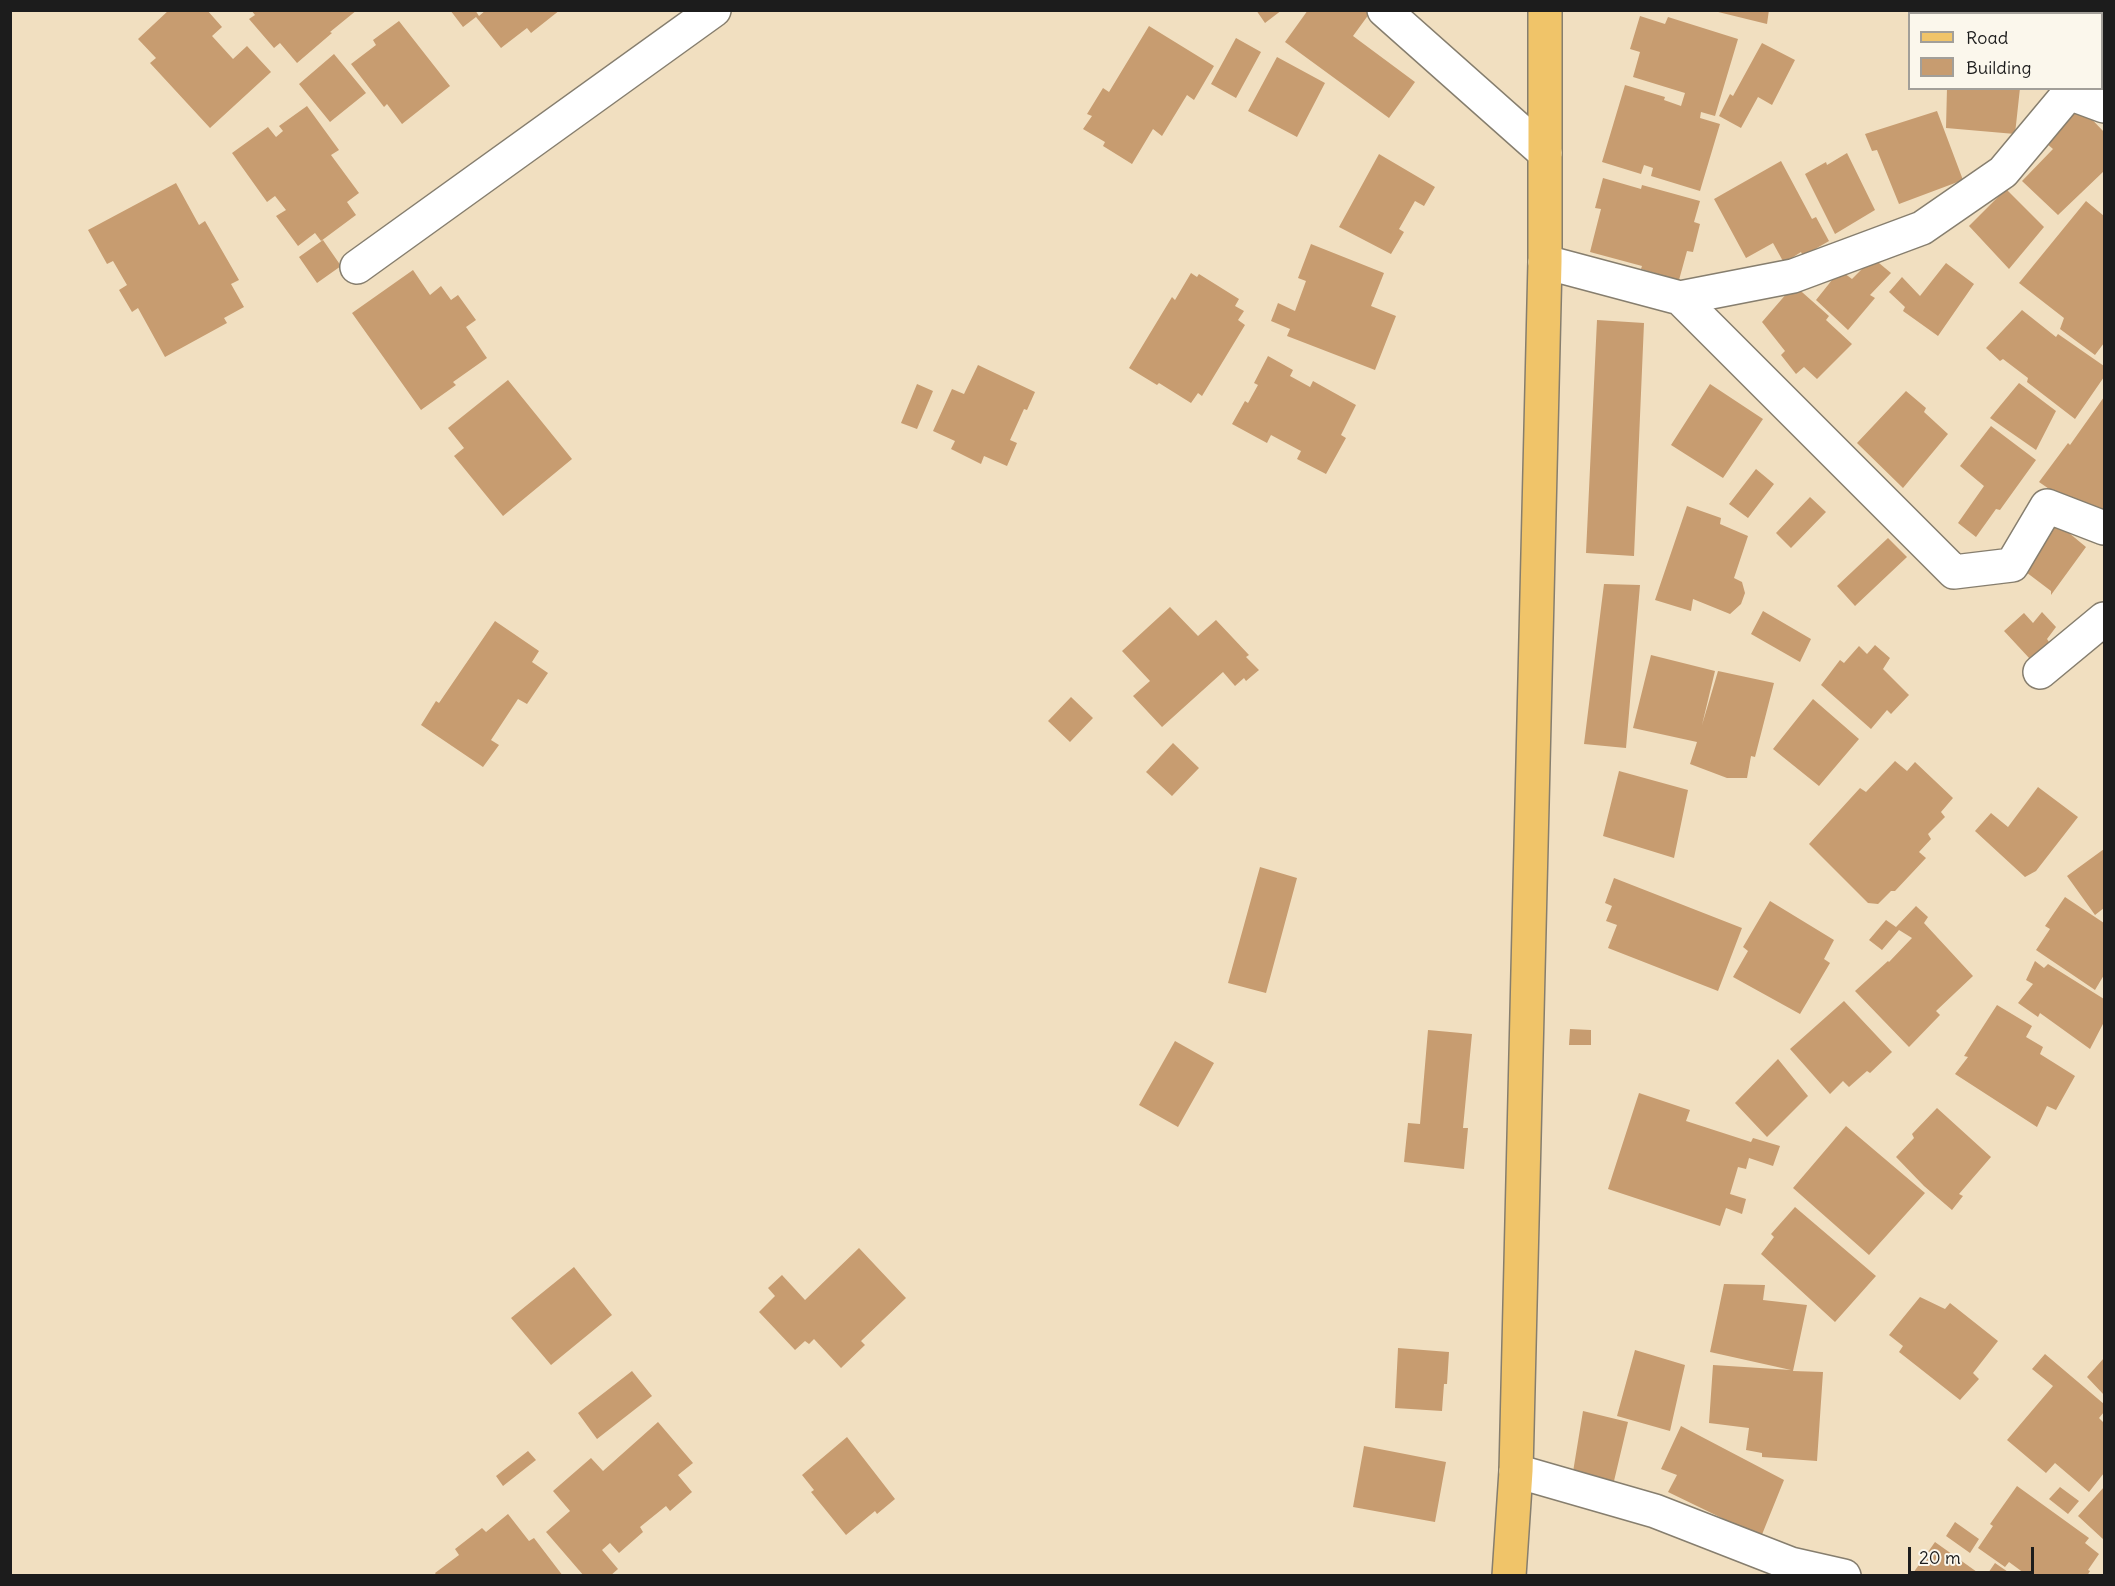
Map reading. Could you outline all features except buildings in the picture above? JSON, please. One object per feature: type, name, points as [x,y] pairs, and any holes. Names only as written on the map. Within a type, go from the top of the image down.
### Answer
[{"type":"main road","points":[[1509,1575],[1516,1471],[1545,262],[1545,10]]},
{"type":"street","points":[[357,267],[714,10]]},
{"type":"street","points":[[1383,10],[1545,153]]},
{"type":"street","points":[[1545,262],[1680,298],[1793,276],[1922,228],[2003,172],[2069,93],[2104,106]]},
{"type":"street","points":[[1680,298],[1954,572],[2012,565],[2047,506],[2104,528]]},
{"type":"street","points":[[2040,672],[2104,618]]},
{"type":"street","points":[[1516,1471],[1654,1511],[1791,1564],[1844,1575]]}]
